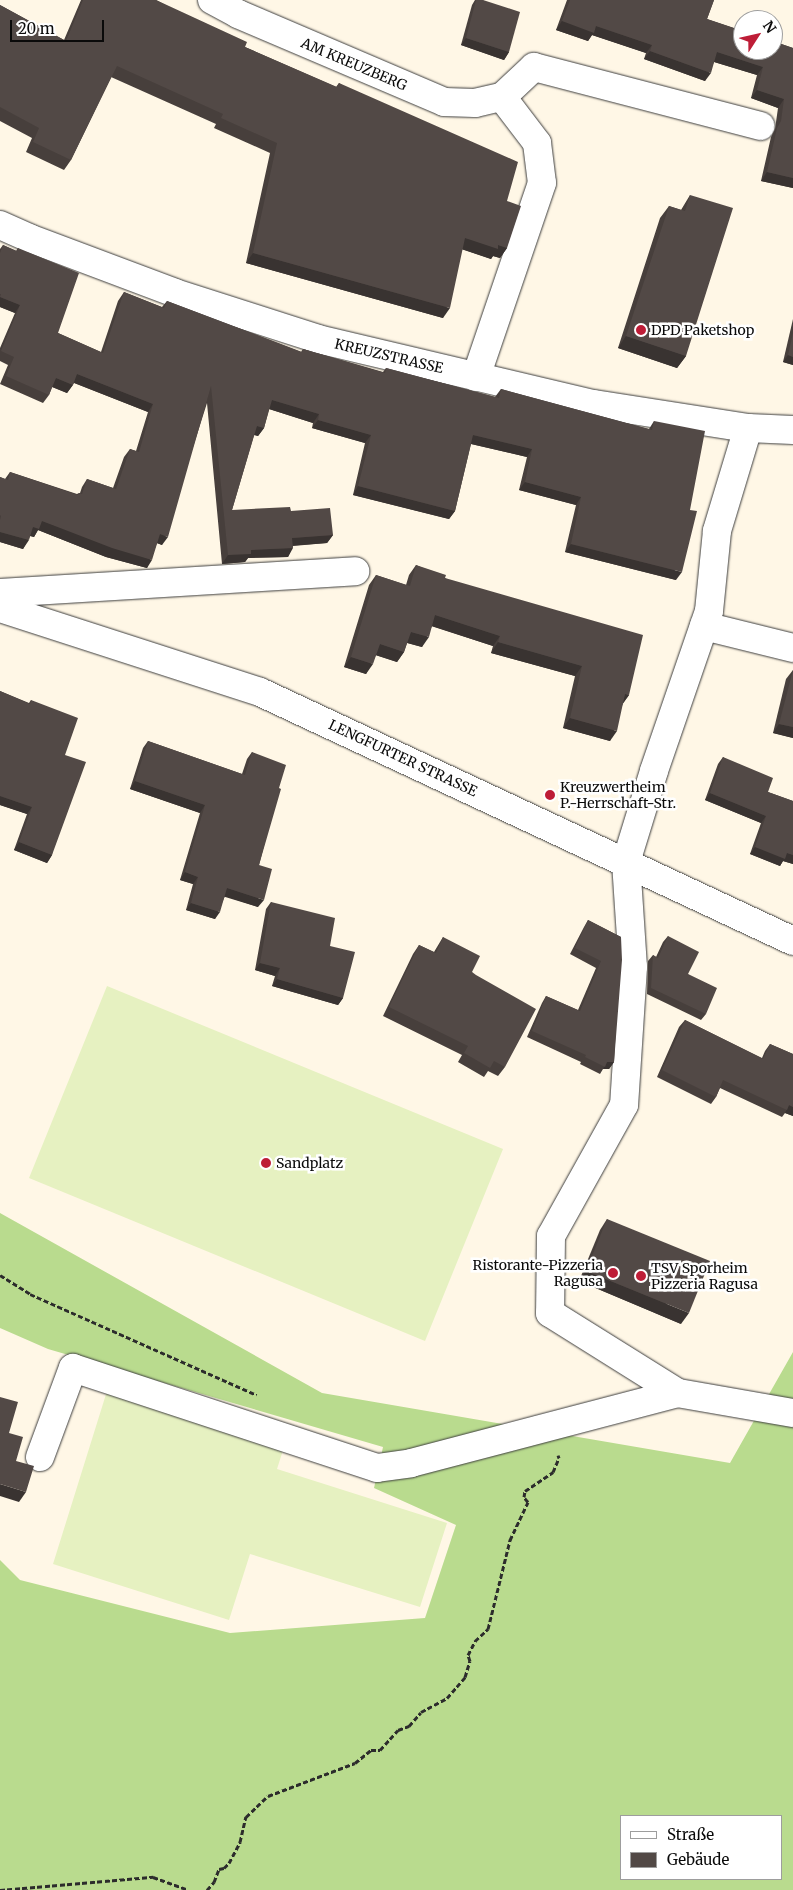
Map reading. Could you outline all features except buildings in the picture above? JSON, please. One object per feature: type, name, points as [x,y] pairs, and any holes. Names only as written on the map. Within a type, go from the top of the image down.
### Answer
[{"type":"street","name":"AM KREUZBERG","points":[[212,0],[238,14],[444,102],[475,103],[502,97]]},
{"type":"street","points":[[476,377],[542,183],[536,143],[502,97],[534,67],[760,126]]},
{"type":"street","name":"KREUZSTRASSE","points":[[0,225],[29,238],[175,293],[318,339],[594,404],[748,428],[793,430]]},
{"type":"street","points":[[748,428],[717,531],[709,611],[654,771],[626,862],[633,967],[624,1105],[550,1236],[550,1313],[678,1393],[793,1414]]},
{"type":"street","points":[[0,593],[355,571]]},
{"type":"street","name":"LENGFURTER STRASSE","points":[[0,608],[260,692],[793,941]]},
{"type":"street","points":[[704,626],[793,648]]},
{"type":"street","points":[[40,1457],[73,1368],[378,1468],[411,1463],[678,1393]]},
{"type":"path","points":[[0,1275],[30,1294],[264,1398]]},
{"type":"path","points":[[207,1890],[214,1882],[219,1869],[224,1868],[228,1863],[240,1842],[246,1817],[268,1796],[355,1763],[370,1750],[380,1750],[398,1730],[409,1726],[420,1712],[447,1698],[465,1677],[470,1661],[468,1655],[475,1640],[488,1629],[510,1540],[528,1502],[524,1498],[525,1491],[552,1472],[559,1458],[556,1444],[537,1430]]},
{"type":"path","points":[[0,1890],[153,1877],[188,1890]]},
{"type":"green space","name":"Sandplatz","points":[[107,986],[503,1149],[425,1341],[29,1178]]},
{"type":"green space","points":[[0,1213],[322,1393],[730,1463],[793,1352],[793,1890],[0,1890],[0,1560],[20,1580],[230,1633],[425,1618],[456,1525],[374,1488],[383,1447],[48,1349],[0,1328]]},
{"type":"green space","points":[[107,1391],[284,1447],[277,1469],[447,1523],[420,1607],[250,1554],[229,1620],[53,1564]]},
{"type":"place","name":"DPD Paketshop","points":[[641,330]]},
{"type":"place","name":"Kreuzwertheim P.-Herrschaft-Str.","points":[[550,795]]},
{"type":"place","name":"Sandplatz","points":[[266,1163]]},
{"type":"place","name":"Ristorante-Pizzeria Ragusa","points":[[613,1273]]},
{"type":"place","name":"TSV Sporheim Pizzeria Ragusa","points":[[641,1276]]}]
